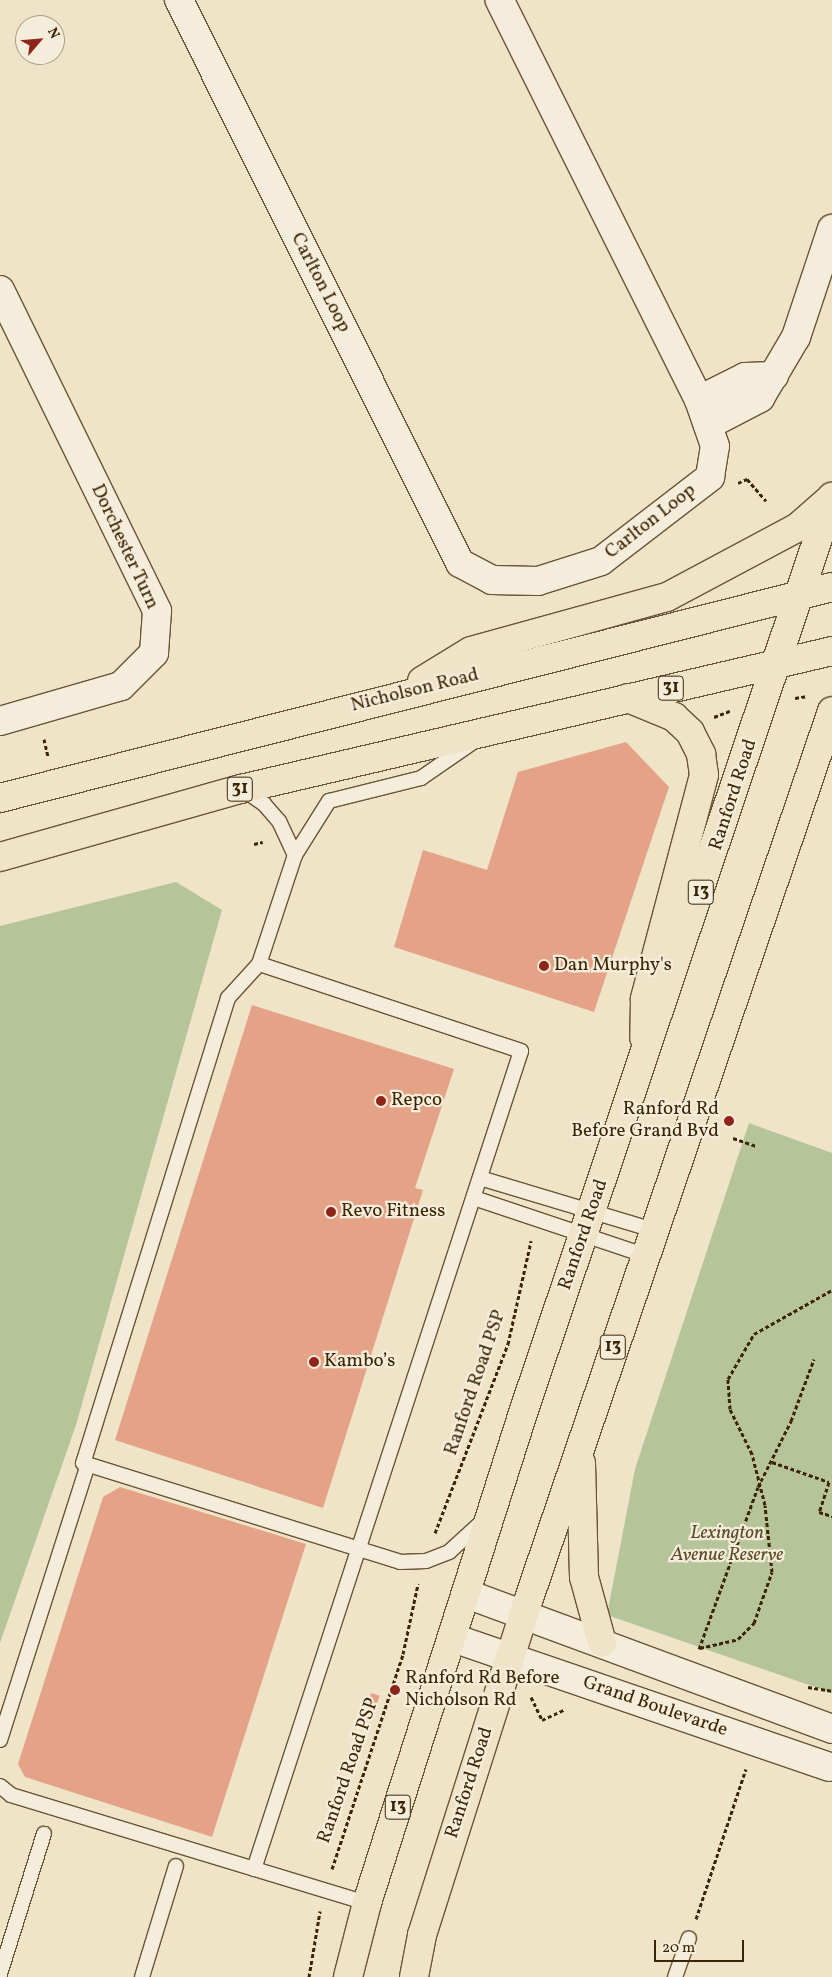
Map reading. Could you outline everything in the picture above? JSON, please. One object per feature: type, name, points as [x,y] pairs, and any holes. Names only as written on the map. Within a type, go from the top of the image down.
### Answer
[{"type":"main road","name":"Ranford Road","points":[[348,1977],[367,1903],[454,1638],[491,1514],[588,1223],[644,1064],[832,498]]},
{"type":"main road","points":[[399,695],[471,651],[667,597],[798,527],[832,498]]},
{"type":"main road","name":"Nicholson Road","points":[[0,798],[399,695],[832,587]]},
{"type":"main road","name":"31","points":[[0,857],[241,789],[484,735],[628,698],[832,651]]},
{"type":"main road","points":[[628,698],[674,717],[690,732],[701,754],[704,775],[645,999],[644,1064]]},
{"type":"main road","name":"Ranford Road","points":[[414,1977],[422,1935],[510,1657],[648,1243],[826,743],[832,711]]},
{"type":"main road","points":[[580,1447],[584,1577],[602,1643]]},
{"type":"street","name":"Carlton Loop","points":[[179,0],[460,563],[492,580],[538,581],[601,561],[710,477],[715,446],[704,413],[500,0]]},
{"type":"street","points":[[704,413],[760,398],[796,337],[832,229]]},
{"type":"street","name":"Dorchester Turn","points":[[0,290],[156,611],[154,653],[121,686],[0,720]]},
{"type":"street","points":[[467,1594],[602,1643],[695,1661],[832,1729]]},
{"type":"street","name":"Grand Boulevarde","points":[[454,1638],[831,1769]]},
{"type":"lane","points":[[484,735],[421,778],[329,801],[305,832],[295,855],[259,964],[228,998],[83,1463],[359,1551],[400,1562],[426,1561],[449,1552],[491,1514]]},
{"type":"lane","points":[[241,789],[264,804],[279,821],[295,855]]},
{"type":"lane","points":[[254,1870],[521,1051],[259,964]]},
{"type":"lane","points":[[480,1178],[588,1223],[648,1243]]},
{"type":"lane","points":[[474,1198],[588,1223],[648,1243]]},
{"type":"lane","points":[[0,1740],[88,1465]]},
{"type":"lane","points":[[0,1786],[11,1795],[367,1903]]},
{"type":"lane","points":[[0,1974],[5,1943],[44,1834]]},
{"type":"lane","points":[[142,1977],[176,1866]]},
{"type":"lane","points":[[675,1977],[689,1938]]},
{"type":"path","points":[[715,716],[725,712]]},
{"type":"path","points":[[44,738],[48,756]]},
{"type":"path","points":[[733,1138],[756,1146]]},
{"type":"path","name":"Ranford Road PSP","points":[[432,1543],[508,1344],[531,1237]]},
{"type":"path","points":[[695,1661],[738,1638],[762,1606],[772,1572],[771,1543],[760,1484],[752,1454],[730,1409],[728,1379],[754,1334],[832,1290]]},
{"type":"path","points":[[695,1661],[760,1484],[772,1462],[814,1359]]},
{"type":"path","points":[[772,1462],[830,1482],[819,1512],[832,1516]]},
{"type":"path","name":"Ranford Road PSP","points":[[309,1977],[326,1891],[402,1654],[422,1575]]},
{"type":"path","points":[[531,1698],[542,1720]]},
{"type":"path","points":[[689,1938],[756,1742]]},
{"type":"green space","points":[[176,882],[222,910],[76,1425],[0,1643],[0,926]]},
{"type":"green space","name":"Lexington Avenue Reserve","points":[[749,1123],[832,1153],[832,1693],[607,1615],[635,1469]]},
{"type":"building","points":[[626,742],[669,787],[594,1012],[394,947],[423,850],[487,870],[518,772]]},
{"type":"building","points":[[252,1005],[454,1069],[415,1188],[423,1190],[323,1508],[115,1440]]},
{"type":"building","points":[[120,1487],[306,1544],[212,1837],[25,1777],[18,1764],[103,1497]]},
{"type":"building","points":[[371,1693],[380,1696],[375,1711],[366,1708]]},
{"type":"place","name":"Dan Murphy's","points":[[544,966]]},
{"type":"place","name":"Repco","points":[[381,1101]]},
{"type":"place","name":"Ranford Rd Before Grand Bvd","points":[[729,1121]]},
{"type":"place","name":"Revo Fitness","points":[[331,1212]]},
{"type":"place","name":"Kambo’s","points":[[314,1362]]},
{"type":"place","name":"Ranford Rd Before Nicholson Rd","points":[[395,1690]]}]
